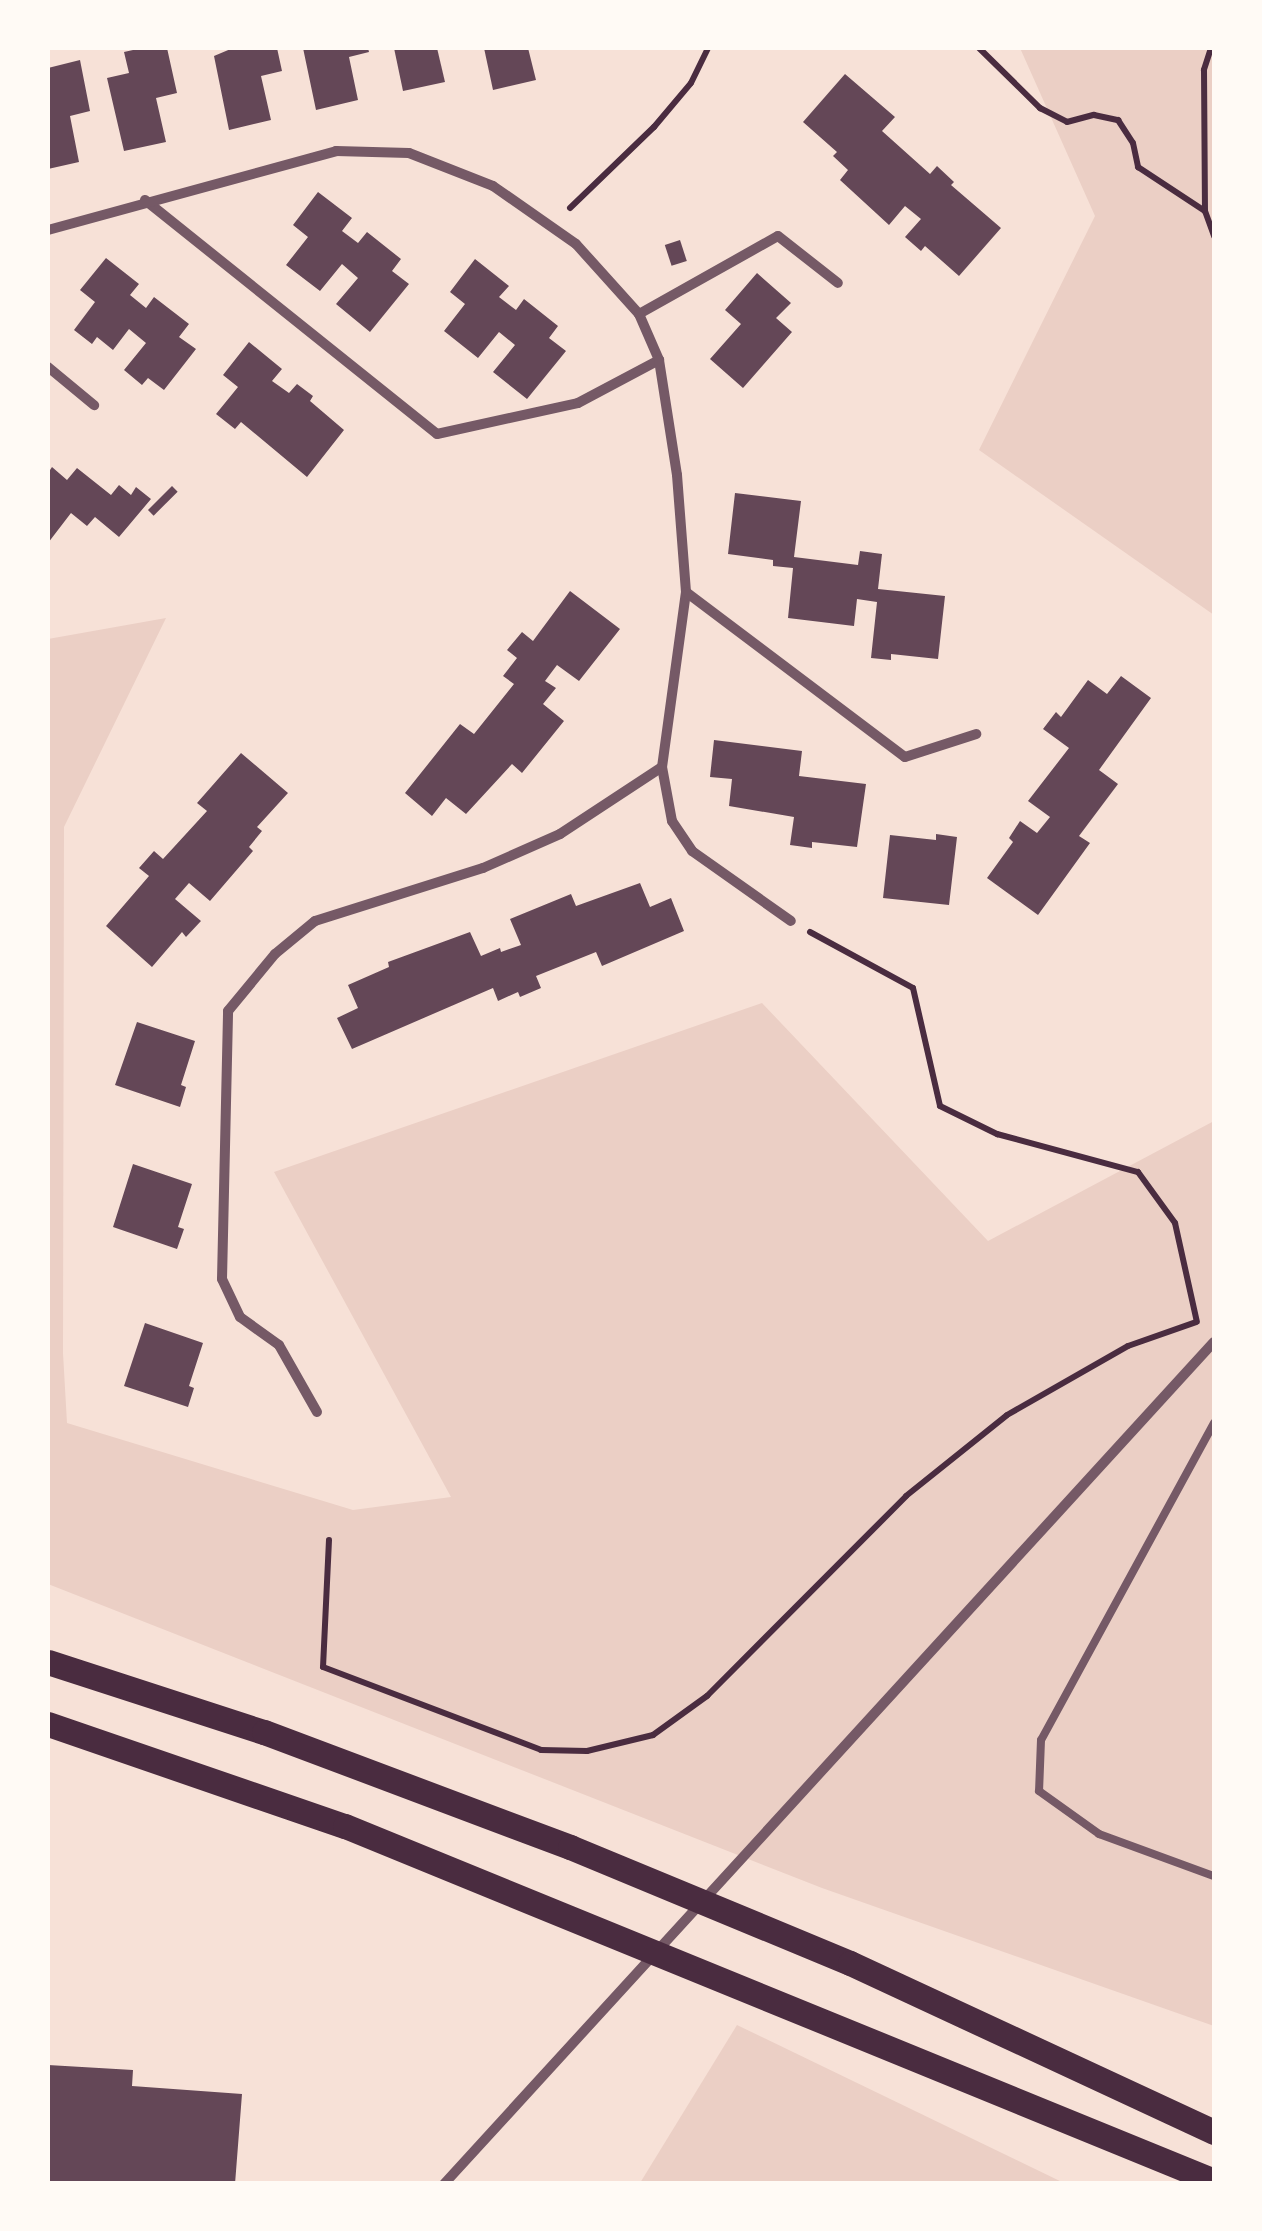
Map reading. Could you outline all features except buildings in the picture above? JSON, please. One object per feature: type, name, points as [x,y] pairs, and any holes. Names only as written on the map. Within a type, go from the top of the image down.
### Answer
[{"type":"main road","points":[[48,1662],[264,1732],[570,1847],[850,1963],[1214,2132]]},
{"type":"main road","points":[[48,1724],[363,1833],[1214,2181]]},
{"type":"street","points":[[48,230],[145,200],[336,151],[409,153],[494,186],[576,244],[639,314],[659,360],[678,476],[686,592],[662,766],[672,821],[692,852],[791,921]]},
{"type":"street","points":[[145,200],[437,434],[578,403],[659,360]]},
{"type":"street","points":[[639,314],[778,236],[838,283]]},
{"type":"street","points":[[48,367],[94,405]]},
{"type":"street","points":[[686,592],[905,757],[976,734]]},
{"type":"street","points":[[317,1412],[279,1344],[240,1317],[222,1279],[228,1011],[275,954],[314,922],[482,868],[529,848],[560,834],[662,766]]},
{"type":"street","points":[[444,2184],[1214,1342]]},
{"type":"lane","points":[[1214,1423],[1041,1740],[1039,1791],[1099,1834],[1214,1876]]},
{"type":"path","points":[[550,226],[654,127],[692,83],[708,48]]},
{"type":"path","points":[[979,48],[1040,108],[1067,122],[1094,114],[1118,120],[1133,143],[1138,167],[1205,211]]},
{"type":"path","points":[[1211,48],[1204,70],[1205,211],[1214,236]]},
{"type":"path","points":[[791,921],[913,988],[940,1106],[997,1134],[1138,1172],[1175,1223],[1204,1353]]},
{"type":"path","points":[[329,1540],[324,1666],[541,1750],[587,1751],[653,1735],[707,1696],[788,1610],[906,1496],[1007,1415],[1128,1346],[1197,1322]]},
{"type":"shaded area","points":[[1020,48],[1214,48],[1214,615],[979,450],[1095,216]]},
{"type":"shaded area","points":[[166,618],[64,827],[63,1353],[67,1423],[353,1510],[451,1497],[274,1172],[762,1003],[988,1241],[1214,1121],[1214,2026],[822,1888],[48,1584],[48,639]]},
{"type":"shaded area","points":[[737,2025],[1064,2183],[640,2183]]}]
